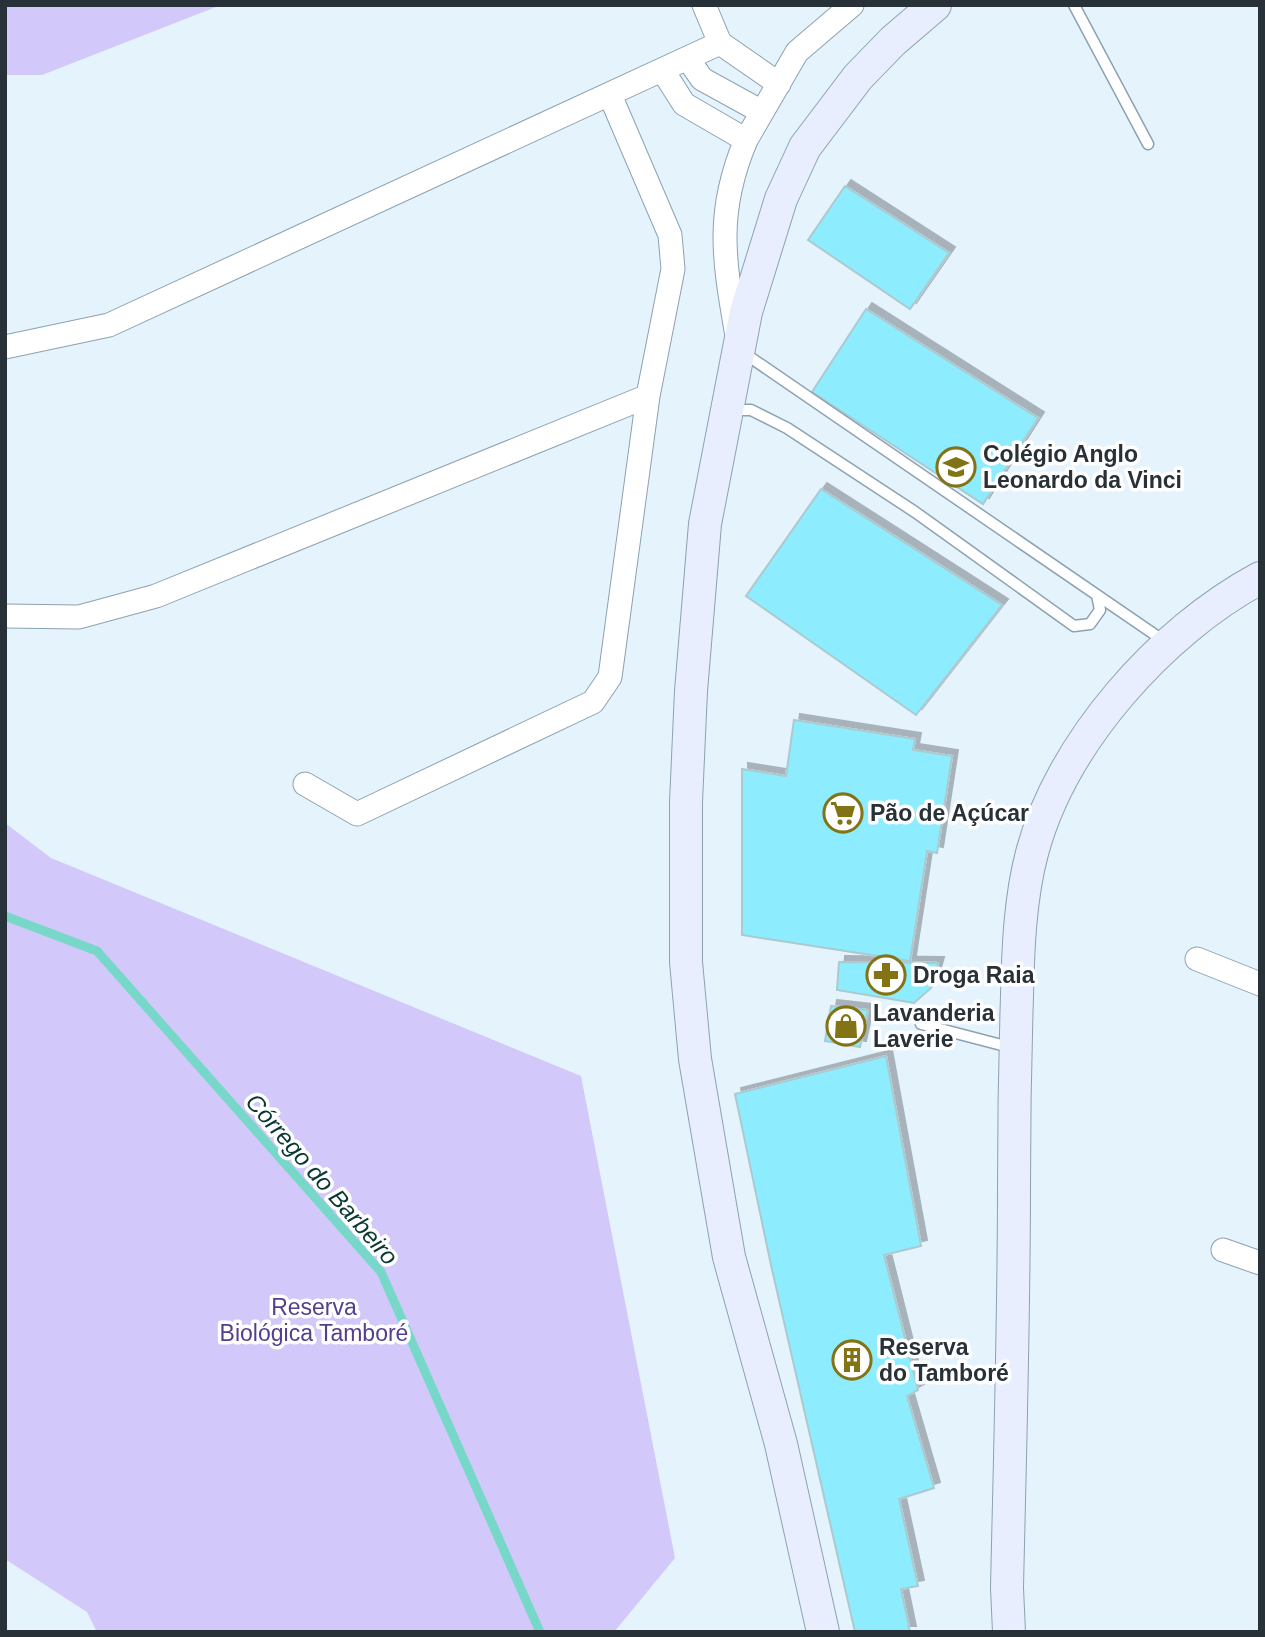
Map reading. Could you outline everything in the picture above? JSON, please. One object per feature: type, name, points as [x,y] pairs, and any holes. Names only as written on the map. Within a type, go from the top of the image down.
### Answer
[{"type":"main road","points":[[823,1632],[780,1444],[729,1257],[695,1059],[686,962],[686,802],[694,650],[705,524],[739,349],[761,256],[781,200],[806,147],[858,76],[893,40],[935,5]]},
{"type":"main road","points":[[1009,1632],[1007,1588],[1014,1273],[1015,1049],[1019,942],[1032,853],[1053,795],[1089,733],[1195,619],[1260,578]]},
{"type":"street","points":[[704,5],[720,43],[770,99]]},
{"type":"street","points":[[739,349],[725,262],[724,212],[735,166],[746,141],[797,52],[852,5]]},
{"type":"street","points":[[5,347],[109,325],[720,43]]},
{"type":"street","points":[[693,57],[702,79],[770,99]]},
{"type":"street","points":[[663,71],[684,104],[746,141]]},
{"type":"street","points":[[304,784],[357,814],[593,702],[610,677],[648,396],[673,269],[670,235],[610,95]]},
{"type":"street","points":[[5,616],[79,617],[156,596],[648,396]]},
{"type":"street","points":[[1197,959],[1260,984]]},
{"type":"street","points":[[1223,1250],[1260,1263]]},
{"type":"lane","points":[[1074,5],[1149,144]]},
{"type":"lane","points":[[739,349],[1169,645]]},
{"type":"lane","points":[[726,420],[738,410],[751,410],[787,428],[915,512],[1074,626],[1090,624],[1100,610],[1097,595]]},
{"type":"lane","points":[[921,1024],[1015,1049]]},
{"type":"green space","points":[[5,5],[221,5],[42,75],[5,75]]},
{"type":"green space","name":"Reserva Biológica Tamboré","points":[[5,823],[51,858],[581,1076],[675,1558],[614,1632],[97,1632],[87,1612],[5,1559]]},
{"type":"building","points":[[845,186],[949,253],[910,309],[808,240]]},
{"type":"building","points":[[866,309],[1038,418],[983,504],[812,392]]},
{"type":"building","points":[[821,489],[1002,605],[916,715],[746,596]]},
{"type":"building","name":"Pão de Açúcar","points":[[794,720],[915,739],[913,750],[952,756],[937,853],[927,851],[910,961],[742,935],[742,769],[786,776]]},
{"type":"building","name":"Droga Raia","points":[[839,962],[938,963],[931,988],[914,1003],[837,990]]},
{"type":"building","name":"Lavanderia Laverie","points":[[831,1006],[868,1010],[860,1047],[825,1041]]},
{"type":"building","name":"Reserva do Tamboré","points":[[886,1056],[921,1246],[884,1255],[918,1390],[907,1396],[934,1488],[899,1499],[918,1586],[901,1589],[910,1632],[855,1632],[735,1094]]},
{"type":"waterway","name":"Córrego do Barbeiro","points":[[5,916],[97,951],[381,1272],[540,1632]]},
{"type":"place","name":"Colégio Anglo Leonardo da Vinci","points":[[956,467]]},
{"type":"place","name":"Pão de Açúcar","points":[[843,813]]},
{"type":"place","name":"Droga Raia","points":[[886,975]]},
{"type":"place","name":"Lavanderia Laverie","points":[[846,1026]]},
{"type":"place","name":"Reserva do Tamboré","points":[[852,1360]]}]
